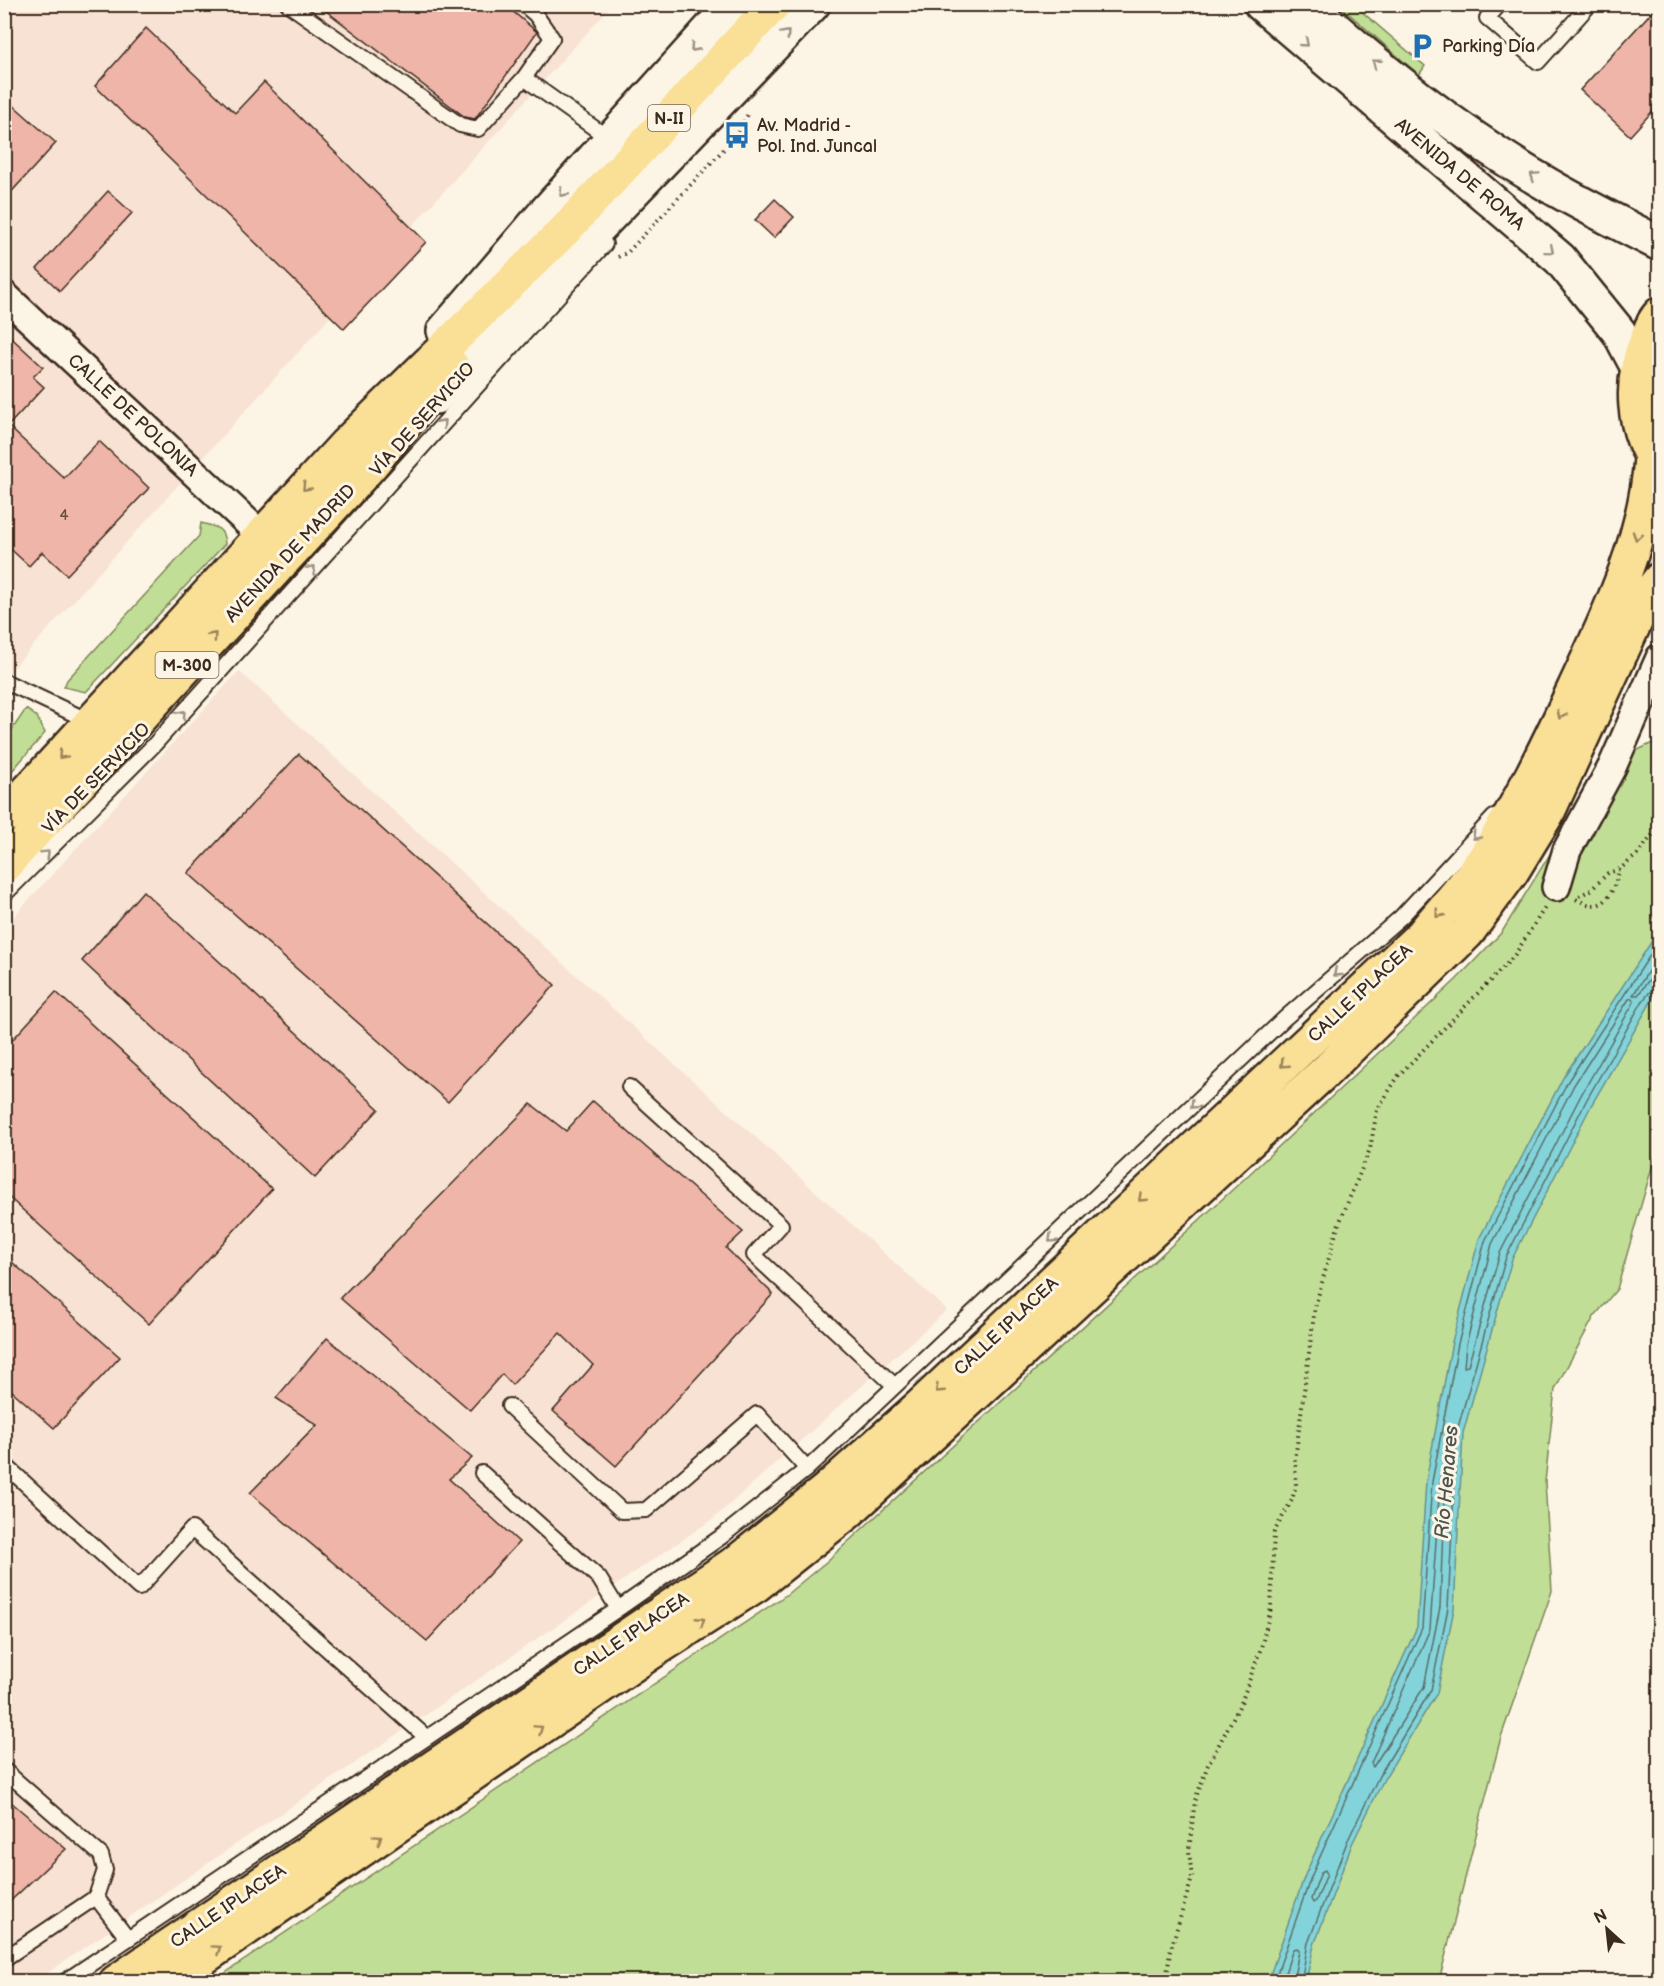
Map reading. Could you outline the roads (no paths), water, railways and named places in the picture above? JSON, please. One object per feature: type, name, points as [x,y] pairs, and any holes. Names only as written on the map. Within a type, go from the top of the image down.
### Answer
[{"type":"main road","name":"AVENIDA DE MADRID","points":[[4,866],[358,455],[774,4]]},
{"type":"main road","points":[[1655,463],[1635,412],[1636,364],[1659,314]]},
{"type":"main road","name":"AVENIDA DE MADRID","points":[[4,817],[93,723],[261,535],[358,455]]},
{"type":"main road","name":"CALLE IPLACEA","points":[[116,1982],[729,1567],[826,1490],[927,1400],[1422,935],[1484,859],[1531,779],[1619,593],[1641,527],[1655,463]]},
{"type":"main road","name":"CALLE IPLACEA","points":[[168,1982],[640,1660],[756,1585],[848,1512],[1329,1068],[1467,933],[1511,873],[1547,814],[1647,596],[1659,579]]},
{"type":"street","name":"M-300","points":[[358,455],[582,248],[711,109],[758,64],[813,4]]},
{"type":"street","name":"AVENIDA DE ROMA","points":[[1261,4],[1560,259],[1619,332],[1636,364]]},
{"type":"street","name":"AVENIDA DE ROMA","points":[[1308,4],[1348,41],[1431,107],[1549,185],[1659,244]]},
{"type":"street","name":"M-300","points":[[358,455],[611,140],[726,10]]},
{"type":"street","name":"CALLE DE POLONIA","points":[[4,295],[261,535]]},
{"type":"street","points":[[1551,900],[1567,850],[1612,767],[1659,658]]},
{"type":"lane","points":[[288,4],[460,125],[477,129],[524,78],[552,38],[535,14],[523,4]]},
{"type":"lane","points":[[1500,4],[1487,18],[1538,62],[1589,5]]},
{"type":"lane","name":"VÍA DE SERVICIO","points":[[4,895],[153,746],[593,257],[671,166],[719,116],[758,64]]},
{"type":"lane","points":[[524,78],[611,140]]},
{"type":"lane","points":[[4,681],[93,723]]},
{"type":"lane","points":[[64,1982],[618,1609],[721,1537],[807,1469],[1286,1018],[1401,917],[1531,779]]},
{"type":"lane","points":[[629,1088],[781,1225],[754,1255],[895,1386]]},
{"type":"lane","points":[[509,1406],[622,1511],[646,1510],[757,1414],[807,1469]]},
{"type":"lane","points":[[4,1464],[139,1588],[192,1529],[426,1737]]},
{"type":"lane","points":[[482,1473],[599,1578],[618,1609]]},
{"type":"lane","points":[[4,1770],[102,1855],[105,1870],[96,1897],[4,1959]]},
{"type":"lane","points":[[96,1897],[128,1939]]},
{"type":"water","name":"Río Henares","points":[[1659,930],[1659,988],[1592,1104],[1512,1259],[1463,1433],[1454,1609],[1437,1693],[1384,1779],[1352,1844],[1314,1945],[1306,1981],[1268,1981],[1305,1875],[1417,1627],[1426,1481],[1452,1342],[1479,1239],[1563,1078]]},
{"type":"place","name":"Parking Día","points":[[1422,46]]},
{"type":"place","name":"Av. Madrid - Pol. Ind. Juncal","points":[[737,135]]}]
